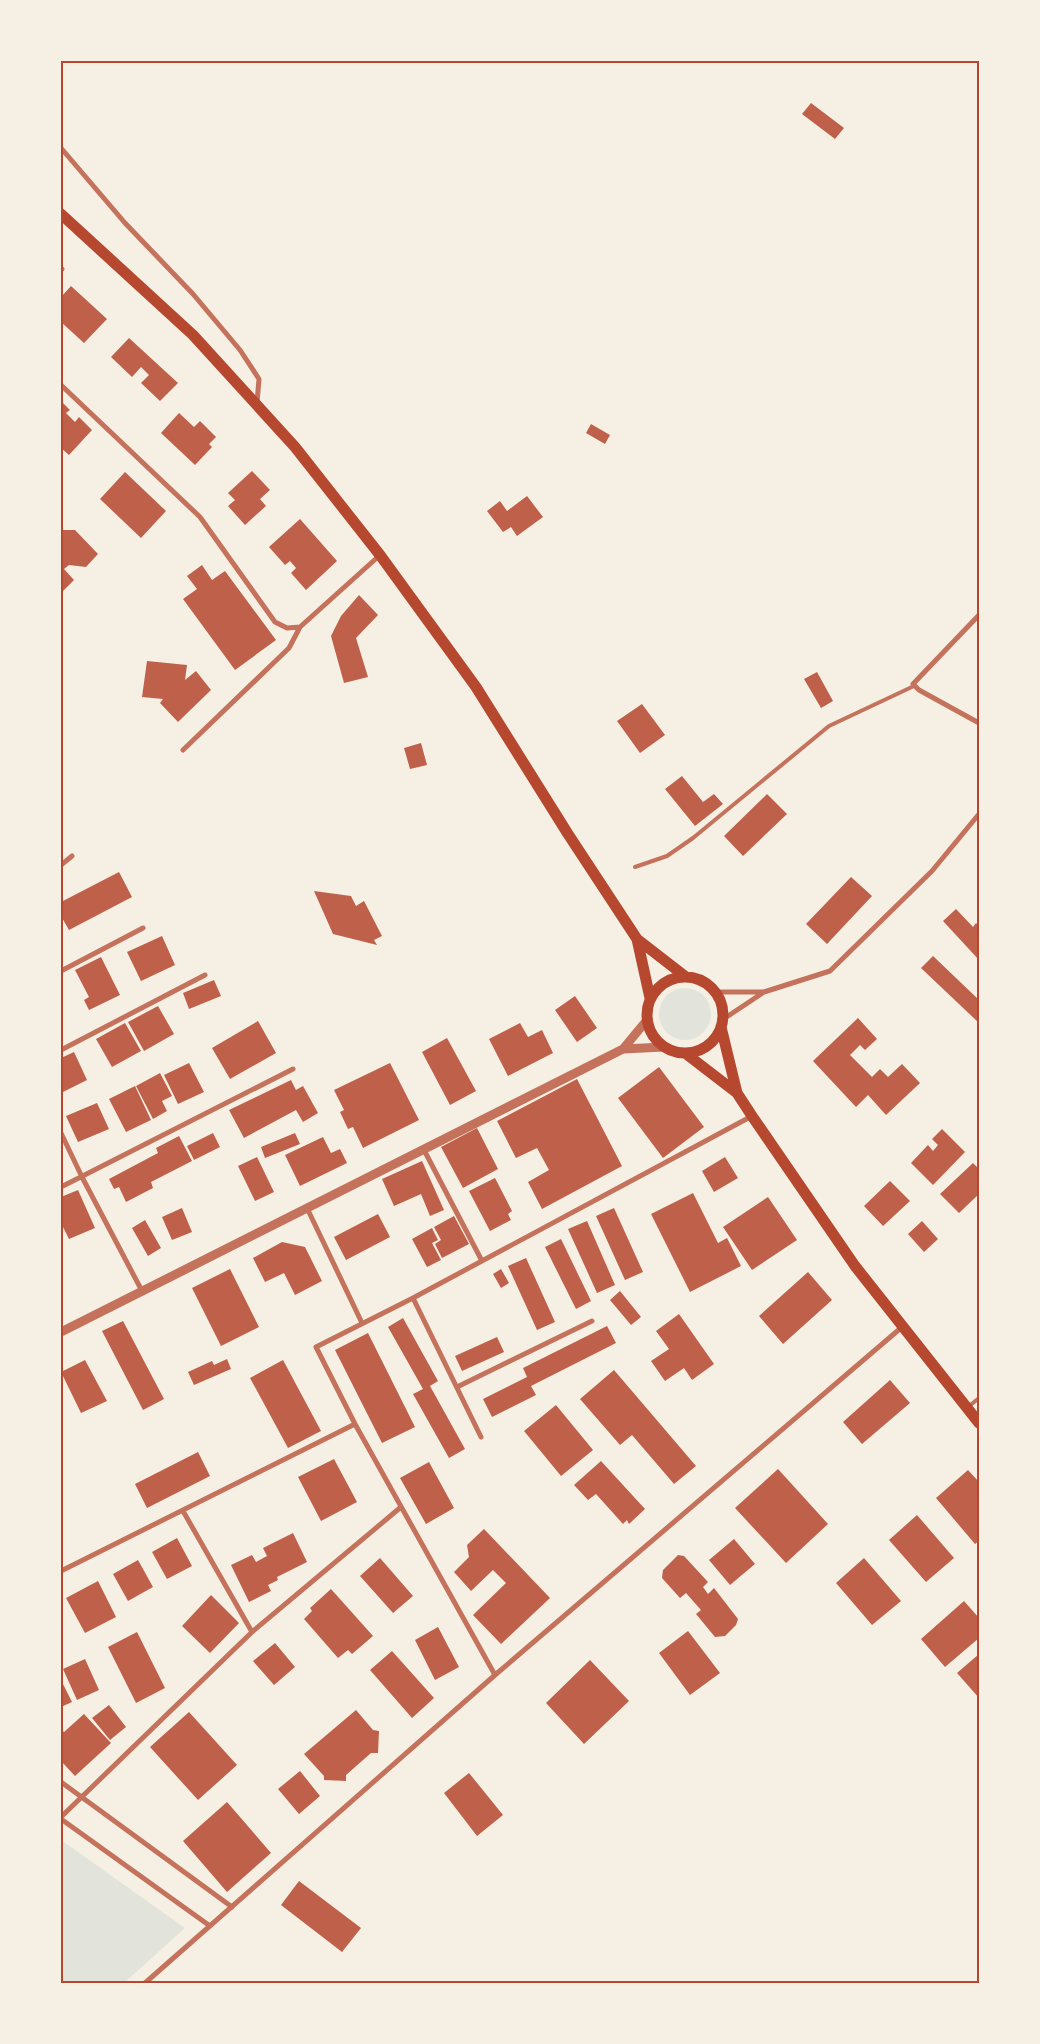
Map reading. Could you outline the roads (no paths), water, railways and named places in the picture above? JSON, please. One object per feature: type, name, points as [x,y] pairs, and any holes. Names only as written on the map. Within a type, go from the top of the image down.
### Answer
[{"type":"main road","points":[[61,214],[193,335],[295,447],[380,555],[476,687],[568,834],[638,939],[686,977]]},
{"type":"main road","points":[[638,939],[650,998]]},
{"type":"main road","points":[[721,1024],[715,1038],[706,1047],[696,1052],[674,1052],[656,1040],[650,1030],[647,1020],[650,998],[656,989],[675,978],[697,979],[707,984],[715,992],[720,1002],[721,1024],[737,1093]]},
{"type":"main road","points":[[685,1053],[737,1093],[824,1222],[902,1327],[979,1423]]},
{"type":"street","points":[[61,148],[126,223],[198,299],[240,350],[259,379],[257,405]]},
{"type":"street","points":[[61,385],[200,517],[276,622],[287,628],[300,627]]},
{"type":"street","points":[[183,750],[289,648],[300,627],[380,555]]},
{"type":"street","points":[[979,615],[914,681],[914,686],[979,723]]},
{"type":"street","points":[[715,992],[764,992],[830,971],[932,871],[979,814]]},
{"type":"street","points":[[61,865],[72,856]]},
{"type":"street","points":[[61,971],[143,928]]},
{"type":"street","points":[[61,1050],[205,975]]},
{"type":"street","points":[[721,1024],[764,992]]},
{"type":"street","points":[[61,1332],[623,1049],[647,1020]]},
{"type":"street","points":[[623,1049],[664,1047]]},
{"type":"street","points":[[61,1187],[293,1069]]},
{"type":"street","points":[[495,1675],[355,1424],[316,1347],[413,1298],[752,1116]]},
{"type":"street","points":[[61,1133],[142,1291]]},
{"type":"street","points":[[424,1150],[482,1261]]},
{"type":"street","points":[[307,1208],[362,1323]]},
{"type":"street","points":[[413,1298],[481,1437]]},
{"type":"street","points":[[457,1387],[592,1321]]},
{"type":"street","points":[[145,1983],[495,1675],[902,1327]]},
{"type":"street","points":[[61,1571],[355,1424]]},
{"type":"street","points":[[210,1926],[61,1818],[81,1796],[252,1632],[401,1507]]},
{"type":"street","points":[[183,1511],[252,1632]]},
{"type":"street","points":[[61,1782],[232,1907]]},
{"type":"lane","points":[[635,868],[667,856],[693,838],[829,726],[914,686]]},
{"type":"lane","points":[[966,1409],[979,1398]]}]
